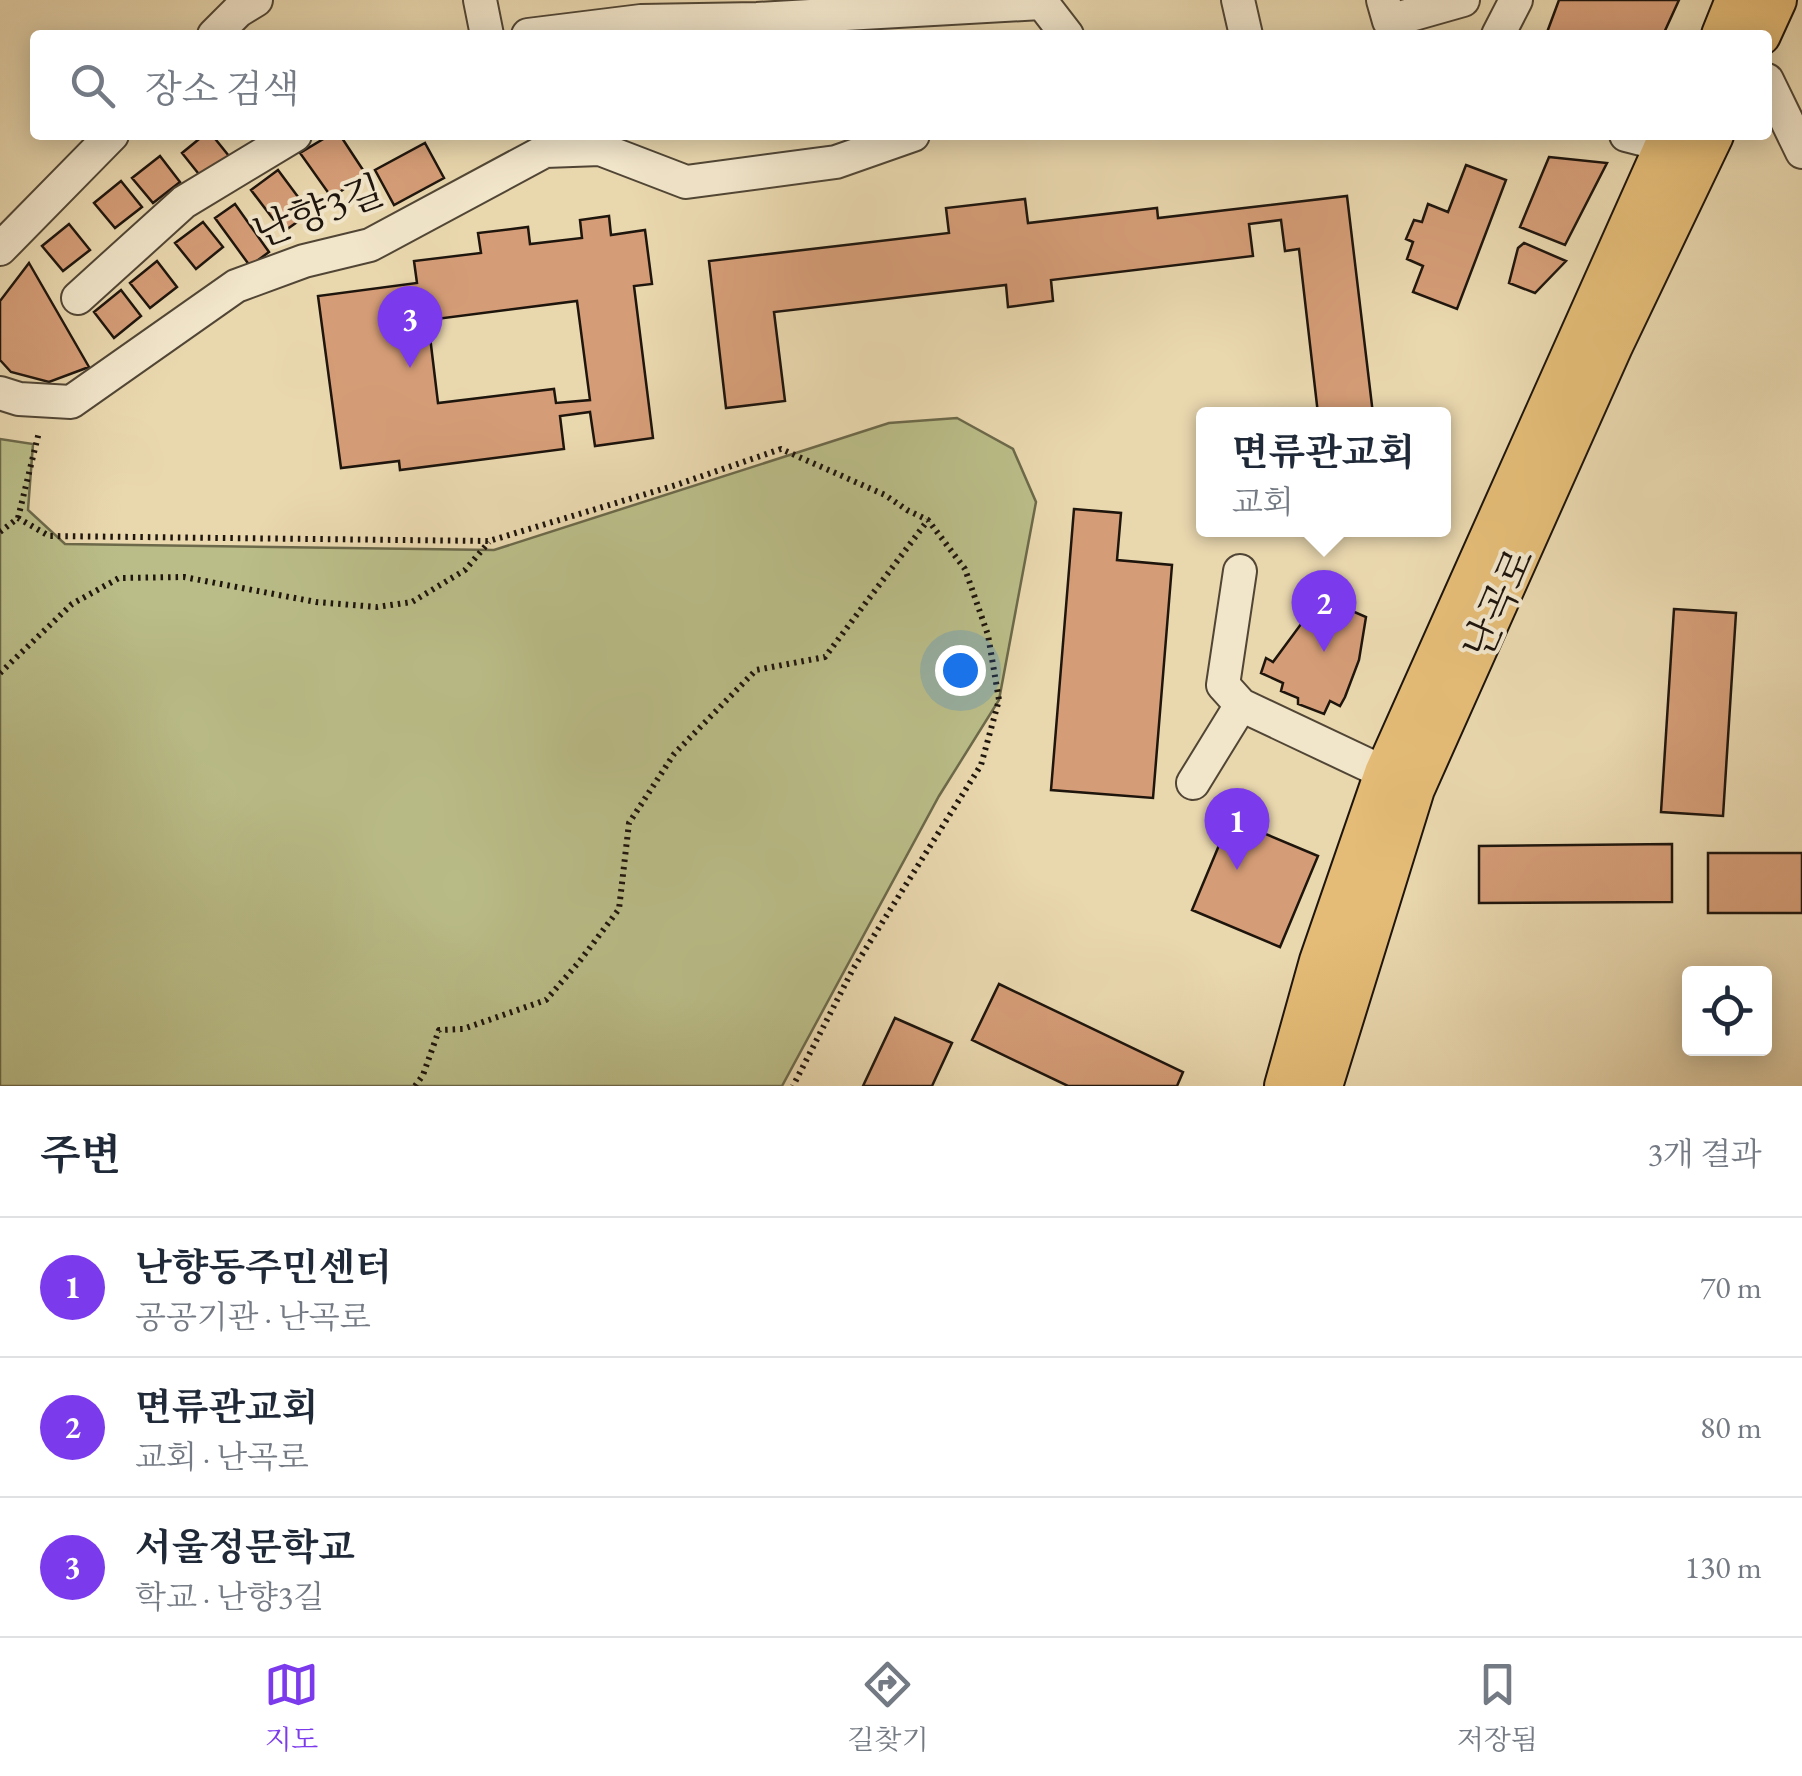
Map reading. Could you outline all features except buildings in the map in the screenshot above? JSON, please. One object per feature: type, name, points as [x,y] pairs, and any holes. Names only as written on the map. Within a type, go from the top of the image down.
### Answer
[{"type":"main road","points":[[1724,30],[1736,0]]},
{"type":"main road","points":[[1762,30],[1776,0]]},
{"type":"main road","name":"난곡로","points":[[1285,1086],[1320,960],[1385,773],[1668,140]]},
{"type":"main road","name":"난곡로","points":[[1322,1086],[1414,789],[1612,346],[1711,140]]},
{"type":"street","points":[[219,30],[256,0]]},
{"type":"street","points":[[480,0],[486,30]]},
{"type":"street","points":[[1238,0],[1245,30]]},
{"type":"street","points":[[1386,10],[1463,0]]},
{"type":"street","points":[[1501,30],[1516,0]]},
{"type":"street","points":[[568,30],[641,21],[757,19],[1041,1],[1063,30]]},
{"type":"street","points":[[1772,90],[1802,152]]},
{"type":"street","points":[[0,249],[107,140]]},
{"type":"street","points":[[78,298],[184,202],[286,140]]},
{"type":"street","name":"난향3길","points":[[0,393],[19,399],[71,402],[236,286],[304,261],[370,245],[540,143],[600,149],[686,182],[836,162],[899,140]]},
{"type":"street","points":[[1240,570],[1223,684],[1241,706],[1385,773]]},
{"type":"street","points":[[1193,783],[1241,706]]},
{"type":"path","points":[[0,532],[18,518],[46,400]]},
{"type":"path","points":[[18,518],[49,536],[490,541],[676,485],[781,448],[885,495],[928,520],[965,569],[988,634],[999,700],[980,765],[853,969],[793,1086]]},
{"type":"path","points":[[416,1086],[439,1030],[462,1029],[546,1000],[620,909],[628,823],[674,754],[756,670],[825,657],[928,520]]},
{"type":"path","points":[[0,673],[72,604],[119,578],[184,577],[316,602],[376,608],[412,602],[465,570],[490,541]]},
{"type":"green space","points":[[957,418],[1013,449],[1036,502],[999,700],[939,796],[782,1086],[0,1086],[0,439],[33,444],[28,510],[65,544],[494,550],[889,423]]},
{"type":"place","name":"서울정문학교","points":[[410,368]]},
{"type":"place","name":"면류관교회","points":[[1324,652]]},
{"type":"place","name":"난향동주민센터","points":[[1237,870]]}]
